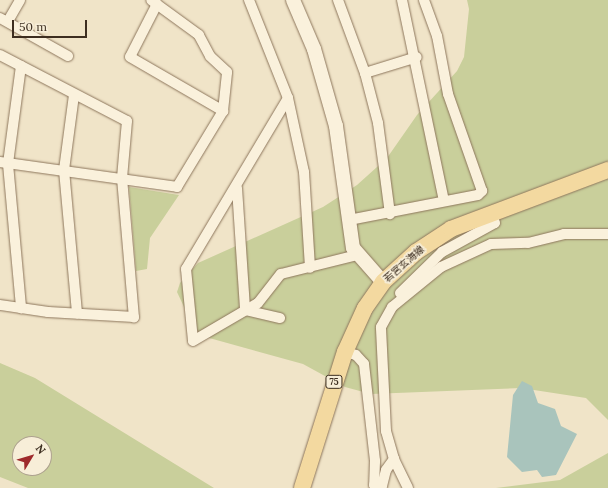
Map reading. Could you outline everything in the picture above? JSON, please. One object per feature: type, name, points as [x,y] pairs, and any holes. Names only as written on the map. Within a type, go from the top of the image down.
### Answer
[{"type":"main road","name":"若宮玄海線","points":[[302,488],[345,352],[365,308],[382,282],[437,237],[491,212],[608,170]]},
{"type":"street","points":[[20,0],[4,20],[68,56]]},
{"type":"street","points":[[249,0],[288,98],[304,172],[310,268]]},
{"type":"street","points":[[293,0],[314,48],[336,126],[349,220],[350,239],[357,255],[382,282]]},
{"type":"street","points":[[338,0],[365,72],[378,123],[390,214]]},
{"type":"street","points":[[402,0],[417,57],[444,202]]},
{"type":"street","points":[[349,220],[390,214],[444,202],[482,190],[448,94],[437,36],[424,0]]},
{"type":"street","points":[[4,163],[122,178],[177,187],[223,111],[227,72],[210,56],[199,34],[154,2],[130,57],[223,111]]},
{"type":"street","points":[[0,55],[74,95],[127,121],[122,178],[134,317],[0,305]]},
{"type":"street","points":[[365,72],[417,57]]},
{"type":"street","points":[[20,66],[4,163],[21,308]]},
{"type":"street","points":[[74,95],[64,170],[77,313]]},
{"type":"street","points":[[288,98],[237,188],[186,269],[193,341],[258,303],[281,274],[310,268],[357,255]]},
{"type":"street","points":[[237,188],[245,310]]},
{"type":"street","points":[[408,488],[394,459],[386,431],[381,327],[409,281],[442,252],[495,223],[491,212]]},
{"type":"street","points":[[392,307],[441,267],[491,244],[528,243],[564,234],[608,234]]},
{"type":"street","points":[[245,310],[280,318]]},
{"type":"street","points":[[345,352],[356,355],[364,364],[376,461],[374,485],[382,486],[386,470],[394,459]]},
{"type":"green space","points":[[467,0],[608,0],[608,420],[586,398],[521,388],[371,394],[345,387],[303,364],[202,336],[192,324],[177,292],[180,283],[198,263],[323,207],[357,185],[387,158],[417,115],[457,71],[464,57],[469,9]]},
{"type":"green space","points":[[129,187],[179,195],[150,238],[147,269],[136,271]]},
{"type":"green space","points":[[0,363],[35,378],[214,488],[28,488],[0,477]]},
{"type":"green space","points":[[608,453],[608,488],[496,488],[560,480]]},
{"type":"water","points":[[522,381],[532,386],[538,403],[555,409],[561,426],[577,434],[556,475],[542,477],[537,470],[522,472],[507,457],[513,395]]}]
